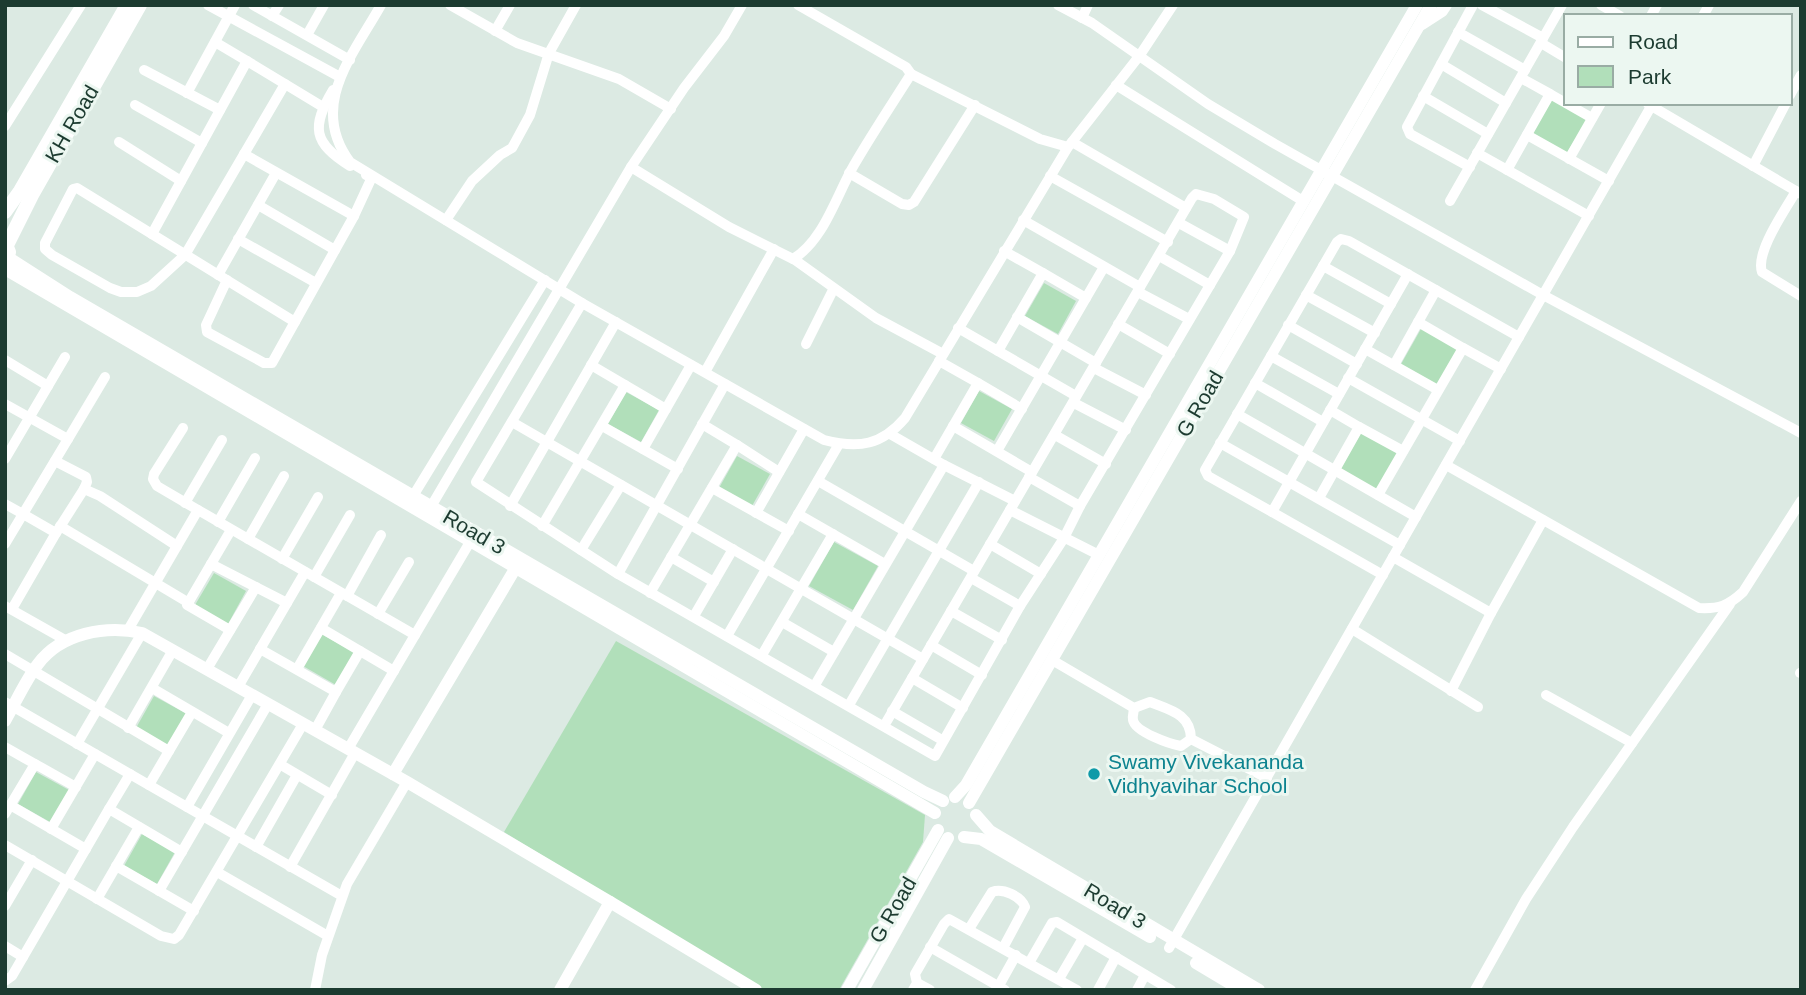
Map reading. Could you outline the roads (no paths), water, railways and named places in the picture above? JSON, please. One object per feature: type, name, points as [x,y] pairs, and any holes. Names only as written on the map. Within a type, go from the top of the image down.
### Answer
[{"type":"main road","name":"KH Road","points":[[5,212],[20,191],[127,5]]},
{"type":"main road","name":"KH Road","points":[[6,256],[32,195],[140,5]]},
{"type":"street","points":[[5,125],[81,5]]},
{"type":"street","points":[[208,5],[339,79]]},
{"type":"street","points":[[187,93],[234,5]]},
{"type":"street","points":[[253,5],[350,60]]},
{"type":"street","points":[[272,16],[279,5]]},
{"type":"street","points":[[307,36],[324,5]]},
{"type":"street","points":[[372,177],[353,169],[326,149],[319,133],[323,107],[382,5]]},
{"type":"street","points":[[450,5],[517,43],[619,79],[671,109]]},
{"type":"street","points":[[495,31],[510,5]]},
{"type":"street","points":[[446,220],[481,171],[512,148],[530,115],[550,53],[576,5]]},
{"type":"street","points":[[428,511],[632,167],[724,36],[742,5]]},
{"type":"street","points":[[798,5],[905,67],[911,74],[1040,139],[1070,145],[1186,208]]},
{"type":"street","points":[[1058,5],[1140,55],[1208,104],[1543,295],[1801,433]]},
{"type":"street","points":[[1082,18],[1088,5]]},
{"type":"street","points":[[339,79],[333,97],[334,133],[340,149],[350,162],[582,303],[824,440],[839,444],[868,443],[890,434],[905,418],[1070,145],[1140,55],[1172,5]]},
{"type":"street","name":"G Road","points":[[970,803],[1328,172],[1415,13],[1431,5]]},
{"type":"street","points":[[1415,13],[1442,11],[1446,5]]},
{"type":"street","points":[[1469,167],[1410,134],[1407,127],[1473,5]]},
{"type":"street","points":[[1482,5],[1564,57]]},
{"type":"street","points":[[1601,5],[1617,14]]},
{"type":"street","points":[[1450,201],[1561,6]]},
{"type":"street","points":[[1458,32],[1564,102]]},
{"type":"street","points":[[215,42],[323,107]]},
{"type":"street","points":[[152,234],[247,61]]},
{"type":"street","points":[[1441,64],[1506,103]]},
{"type":"street","points":[[144,70],[220,110]]},
{"type":"street","points":[[793,259],[803,253],[824,223],[849,173],[911,74]]},
{"type":"street","points":[[1792,91],[1801,74]]},
{"type":"street","points":[[285,84],[185,255],[151,286],[137,292],[121,292],[45,249],[47,237],[75,188],[152,234],[185,255],[218,275],[227,281],[295,322]]},
{"type":"street","points":[[1116,85],[1303,201]]},
{"type":"street","points":[[1507,170],[1550,94]]},
{"type":"street","points":[[1423,96],[1488,134]]},
{"type":"street","points":[[849,173],[902,204],[909,205],[914,202],[975,105]]},
{"type":"street","points":[[1569,105],[1592,118]]},
{"type":"street","points":[[1569,159],[1600,105]]},
{"type":"street","points":[[1171,945],[1650,105]]},
{"type":"street","points":[[1653,105],[1798,192],[1762,253],[1760,265],[1762,272],[1801,296]]},
{"type":"street","points":[[1754,166],[1785,105]]},
{"type":"street","points":[[135,106],[202,143]]},
{"type":"street","points":[[1527,135],[1609,181]]},
{"type":"street","points":[[119,142],[181,181]]},
{"type":"street","points":[[1478,153],[1589,216]]},
{"type":"street","points":[[244,154],[354,216]]},
{"type":"street","points":[[632,167],[729,227],[793,259],[876,318],[1021,408]]},
{"type":"street","name":"G Road","points":[[949,799],[966,785],[1303,201],[1328,172]]},
{"type":"street","points":[[218,275],[276,173]]},
{"type":"street","points":[[1050,176],[1168,242]]},
{"type":"street","points":[[227,281],[206,325],[207,332],[268,364],[274,360],[354,216],[372,177]]},
{"type":"street","points":[[582,303],[476,482],[650,593],[936,756],[942,740],[1020,606],[1064,538],[1080,506],[1230,251],[1244,217],[1214,199],[1200,194],[1192,198],[884,726]]},
{"type":"street","points":[[258,205],[335,250]]},
{"type":"street","points":[[1023,220],[1189,319]]},
{"type":"street","points":[[1178,223],[1230,251]]},
{"type":"street","points":[[238,239],[316,283]]},
{"type":"street","points":[[1383,575],[1208,476],[1205,470],[1207,465],[1323,266],[1338,242],[1344,239],[1519,337]]},
{"type":"street","points":[[705,372],[774,249]]},
{"type":"street","points":[[1004,251],[1086,298]]},
{"type":"street","name":"Road 3","points":[[6,256],[935,813]]},
{"type":"street","points":[[1159,256],[1210,285]]},
{"type":"street","points":[[1323,266],[1391,304]]},
{"type":"street","points":[[997,451],[1104,267]]},
{"type":"street","points":[[998,351],[1043,273]]},
{"type":"street","points":[[1272,512],[1408,274]]},
{"type":"street","points":[[411,500],[545,280]]},
{"type":"street","points":[[806,344],[833,289]]},
{"type":"street","points":[[1394,365],[1436,290]]},
{"type":"street","points":[[1306,295],[1374,333]]},
{"type":"street","points":[[1017,317],[1146,395]]},
{"type":"street","points":[[510,506],[616,322]]},
{"type":"street","points":[[1418,322],[1501,369]]},
{"type":"street","points":[[1118,324],[1170,354]]},
{"type":"street","points":[[1289,325],[1357,364]]},
{"type":"street","points":[[958,328],[1126,430]]},
{"type":"street","points":[[1378,495],[1463,348]]},
{"type":"street","points":[[1365,349],[1438,390]]},
{"type":"street","points":[[1271,356],[1339,394]]},
{"type":"street","points":[[7,453],[65,357]]},
{"type":"street","points":[[5,360],[48,386]]},
{"type":"street","points":[[591,365],[666,409]]},
{"type":"street","points":[[643,449],[691,365]]},
{"type":"street","points":[[5,544],[104,377]]},
{"type":"street","points":[[1348,378],[1460,441]]},
{"type":"street","points":[[934,459],[978,383]]},
{"type":"street","points":[[1255,383],[1323,422]]},
{"type":"street","points":[[618,573],[725,384]]},
{"type":"street","points":[[542,526],[625,385]]},
{"type":"street","points":[[5,404],[68,439]]},
{"type":"street","points":[[1330,410],[1403,451]]},
{"type":"street","points":[[1237,414],[1416,517]]},
{"type":"street","points":[[512,422],[923,659]]},
{"type":"street","points":[[702,424],[779,472]]},
{"type":"street","points":[[601,426],[678,469]]},
{"type":"street","points":[[953,426],[997,451],[1080,506]]},
{"type":"street","points":[[1319,498],[1359,427]]},
{"type":"street","points":[[183,428],[154,474],[153,479],[157,486],[415,635]]},
{"type":"street","points":[[756,513],[804,429]]},
{"type":"street","points":[[890,434],[979,482],[1064,538],[1099,555]]},
{"type":"street","points":[[1055,435],[1106,464]]},
{"type":"street","points":[[185,503],[222,440]]},
{"type":"street","points":[[1220,443],[1400,545]]},
{"type":"street","points":[[727,636],[839,444]]},
{"type":"street","points":[[650,593],[737,445]]},
{"type":"street","points":[[218,522],[255,458]]},
{"type":"street","points":[[55,461],[86,477],[87,482],[8,608],[67,641]]},
{"type":"street","points":[[815,685],[944,465]]},
{"type":"street","points":[[1446,465],[1699,608],[1717,609],[1730,604]]},
{"type":"street","points":[[248,539],[284,476]]},
{"type":"street","points":[[818,481],[939,551],[1020,606]]},
{"type":"street","points":[[849,705],[979,482]]},
{"type":"street","points":[[581,550],[621,485]]},
{"type":"street","points":[[712,488],[789,531]]},
{"type":"street","points":[[84,489],[100,496],[177,546]]},
{"type":"street","points":[[282,559],[318,497]]},
{"type":"street","points":[[1475,990],[1532,889],[1730,604],[1743,592],[1801,501]]},
{"type":"street","points":[[5,504],[156,582],[189,603]]},
{"type":"street","points":[[128,630],[198,510]]},
{"type":"street","name":"Road 3","points":[[428,511],[471,542],[518,564],[924,792],[949,799]]},
{"type":"street","points":[[798,514],[885,565]]},
{"type":"street","points":[[238,687],[287,603],[350,515]]},
{"type":"street","points":[[1451,691],[1491,613],[1544,520]]},
{"type":"street","points":[[230,630],[187,605],[231,530]]},
{"type":"street","points":[[762,655],[833,534]]},
{"type":"street","points":[[296,669],[381,535]]},
{"type":"street","points":[[290,867],[332,795],[394,671],[471,542]]},
{"type":"street","points":[[990,544],[1041,573]]},
{"type":"street","points":[[694,616],[733,550]]},
{"type":"street","points":[[671,557],[713,582]]},
{"type":"street","points":[[1393,557],[1491,613]]},
{"type":"street","points":[[378,614],[409,562]]},
{"type":"street","points":[[211,564],[287,603]]},
{"type":"street","points":[[393,774],[518,564]]},
{"type":"street","points":[[207,669],[256,587]]},
{"type":"street","points":[[951,611],[1002,640]]},
{"type":"street","points":[[782,622],[834,652]]},
{"type":"street","points":[[321,628],[394,671]]},
{"type":"street","points":[[1352,629],[1478,707]]},
{"type":"street","points":[[5,721],[9,705],[38,663],[56,647],[82,634],[128,630],[142,633],[407,782],[756,990]]},
{"type":"street","points":[[77,744],[142,633]]},
{"type":"street","points":[[931,645],[982,675]]},
{"type":"street","points":[[260,649],[336,692]]},
{"type":"street","points":[[128,728],[173,650]]},
{"type":"street","points":[[5,845],[169,940],[174,939],[194,911],[281,765],[336,692],[360,651]]},
{"type":"street","points":[[5,654],[169,751]]},
{"type":"street","points":[[1052,660],[1134,708]]},
{"type":"street","points":[[912,678],[963,708]]},
{"type":"street","points":[[152,688],[229,733]]},
{"type":"street","points":[[187,807],[252,695]]},
{"type":"street","points":[[1546,695],[1632,743]]},
{"type":"street","points":[[1134,708],[1150,702],[1183,716],[1191,731],[1191,739]]},
{"type":"street","points":[[159,891],[268,704]]},
{"type":"street","points":[[9,705],[342,896]]},
{"type":"street","points":[[1134,708],[1133,720],[1144,732],[1172,745],[1181,746],[1191,739]]},
{"type":"street","points":[[892,711],[942,740]]},
{"type":"street","points":[[149,785],[192,712]]},
{"type":"street","points":[[1191,739],[1267,778]]},
{"type":"street","points":[[5,747],[76,787]]},
{"type":"street","points":[[51,829],[95,754]]},
{"type":"street","points":[[35,764],[8,810],[51,829],[86,849]]},
{"type":"street","points":[[281,765],[332,795]]},
{"type":"street","points":[[5,981],[12,976],[130,774]]},
{"type":"street","points":[[256,847],[297,775]]},
{"type":"street","points":[[315,990],[322,955],[342,896],[407,782]]},
{"type":"street","points":[[949,799],[970,803],[976,815],[974,828],[964,837],[943,834],[935,813],[949,799]]},
{"type":"street","points":[[109,810],[182,852]]},
{"type":"street","name":"Road 3","points":[[976,815],[989,831],[1241,990]]},
{"type":"street","points":[[97,899],[139,827]]},
{"type":"street","name":"G Road","points":[[847,990],[943,834]]},
{"type":"street","name":"G Road","points":[[863,990],[943,834]]},
{"type":"street","name":"Road 3","points":[[964,837],[981,839],[1171,945],[1257,989]]},
{"type":"street","points":[[5,906],[8,893],[32,860]]},
{"type":"street","points":[[116,866],[194,911]]},
{"type":"street","points":[[217,872],[328,936]]},
{"type":"street","points":[[970,929],[992,891],[1002,890],[1008,893],[1025,907],[1003,948]]},
{"type":"street","points":[[560,990],[610,902]]},
{"type":"street","points":[[930,990],[915,986],[915,976],[947,920],[954,920],[1077,990]]},
{"type":"street","points":[[1029,963],[1054,922],[1171,990]]},
{"type":"street","points":[[1059,979],[1083,937]]},
{"type":"street","points":[[5,946],[23,957]]},
{"type":"street","points":[[930,947],[1000,989],[1016,956]]},
{"type":"street","points":[[1098,990],[1116,957]]},
{"type":"street","points":[[1137,990],[1146,975]]},
{"type":"place","name":"Swamy Vivekananda Vidhyavihar School","points":[[1094,774]]}]
